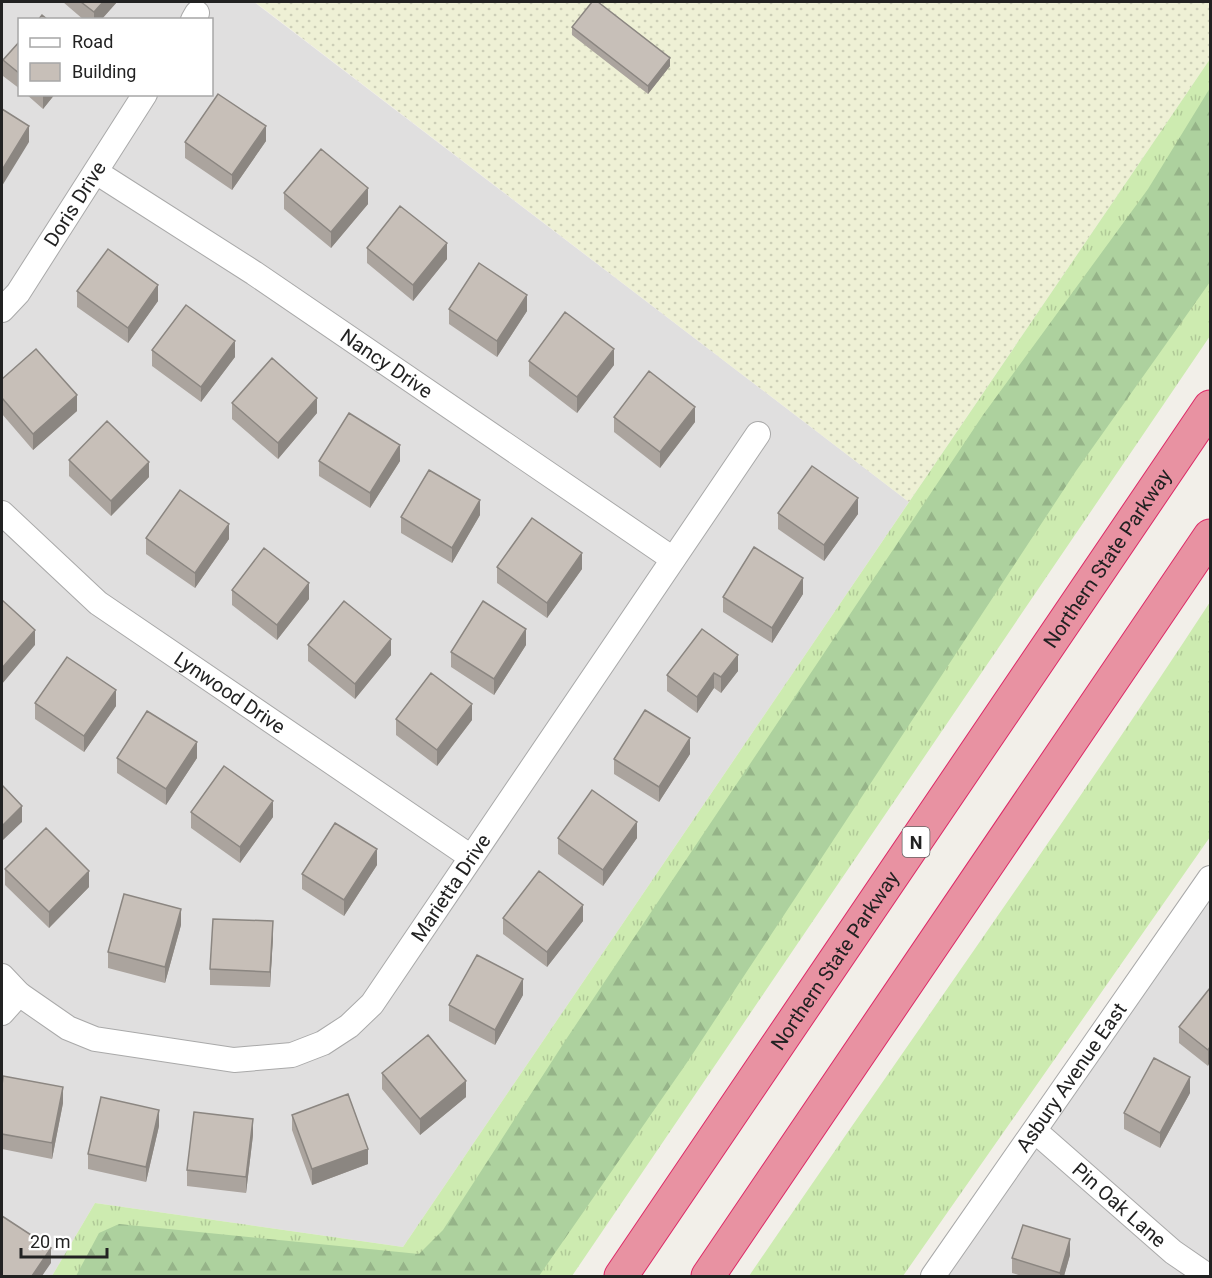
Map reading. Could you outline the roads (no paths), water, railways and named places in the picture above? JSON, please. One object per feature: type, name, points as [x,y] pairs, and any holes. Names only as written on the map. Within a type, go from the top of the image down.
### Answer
[{"type":"highway","name":"Northern State Parkway","points":[[621,1276],[1210,407]]},
{"type":"highway","points":[[708,1276],[1210,536]]},
{"type":"street","name":"Doris Drive","points":[[2,310],[18,293],[144,96]]},
{"type":"street","name":"Nancy Drive","points":[[96,172],[254,273],[673,560]]},
{"type":"street","name":"Marietta Drive","points":[[2,976],[19,994],[68,1028],[95,1039],[234,1060],[292,1055],[323,1043],[349,1026],[372,1004],[758,434]]},
{"type":"street","name":"Lynwood Drive","points":[[2,513],[98,603],[471,857]]},
{"type":"street","name":"Asbury Avenue East","points":[[933,1276],[1210,878]]},
{"type":"street","points":[[2,1013],[19,994]]},
{"type":"street","name":"Pin Oak Lane","points":[[1035,1131],[1173,1251],[1208,1276]]}]
